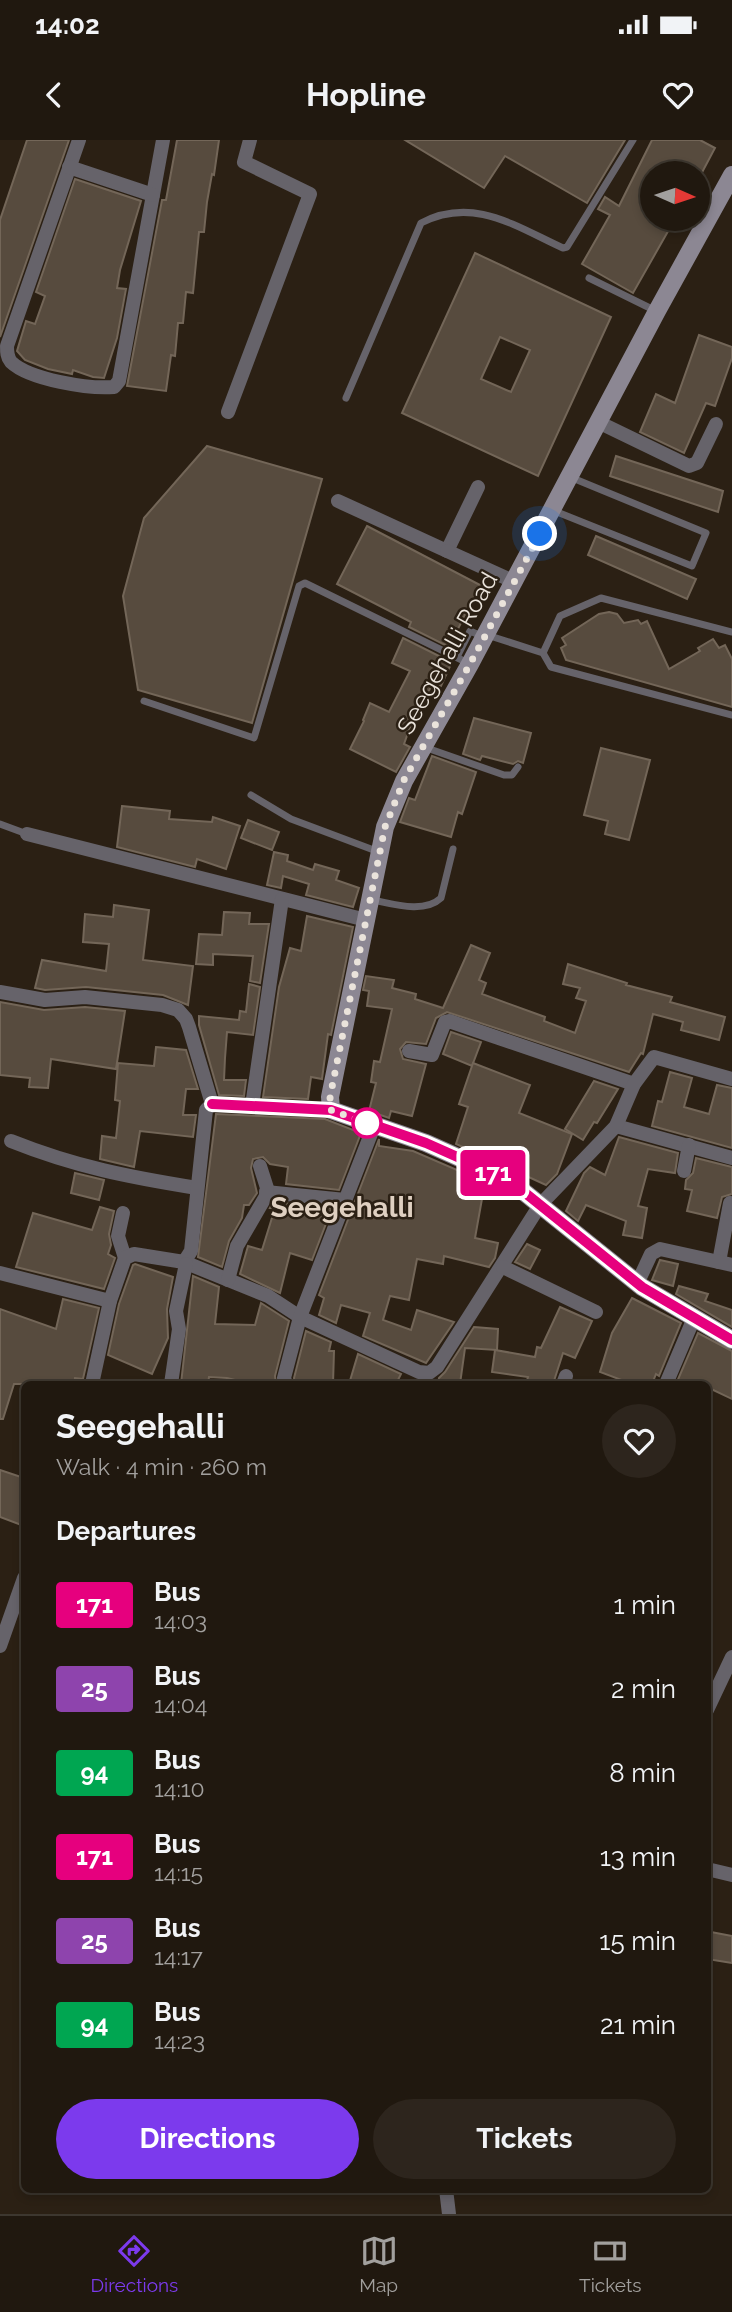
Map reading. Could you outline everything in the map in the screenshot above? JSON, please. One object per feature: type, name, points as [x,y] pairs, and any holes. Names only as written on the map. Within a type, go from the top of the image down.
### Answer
[{"type":"main road","name":"Seegehalli Road","points":[[331,1110],[330,1097],[379,852],[385,827],[399,792],[463,661],[485,636],[515,582],[732,175]]},
{"type":"main road","points":[[331,1110],[426,1143],[509,1180],[637,1284],[732,1340]]},
{"type":"street","points":[[79,140],[7,346],[7,355],[26,371],[59,382],[87,387],[114,387],[120,381],[163,140]]},
{"type":"street","points":[[228,411],[310,194],[244,162],[250,140]]},
{"type":"street","points":[[69,167],[153,195]]},
{"type":"street","points":[[598,422],[689,466],[697,463],[716,424]]},
{"type":"street","points":[[447,551],[478,486]]},
{"type":"street","points":[[338,501],[515,582]]},
{"type":"street","points":[[27,834],[366,920]]},
{"type":"street","points":[[253,1106],[282,899]]},
{"type":"street","points":[[0,992],[45,1000],[85,997],[162,1005],[178,1010],[189,1027],[193,1048],[212,1104]]},
{"type":"street","points":[[409,1051],[432,1055],[445,1022],[449,1021],[634,1084]]},
{"type":"street","points":[[125,1258],[134,1254],[185,1263],[268,1296],[300,1317],[419,1372],[429,1373],[437,1367],[540,1205],[616,1126],[634,1084],[654,1057],[732,1079]]},
{"type":"street","points":[[171,1381],[179,1329],[176,1311],[185,1263],[191,1251],[206,1110],[212,1104],[331,1110]]},
{"type":"street","points":[[285,1381],[300,1317],[374,1126]]},
{"type":"street","points":[[616,1126],[732,1158]]},
{"type":"street","points":[[11,1141],[92,1169],[197,1188]]},
{"type":"street","points":[[684,1171],[689,1145]]},
{"type":"street","points":[[228,1280],[237,1245],[262,1205],[266,1192],[260,1166]]},
{"type":"street","points":[[266,1192],[345,1200]]},
{"type":"street","points":[[637,1284],[651,1254],[660,1249],[726,1263],[730,1203]]},
{"type":"street","points":[[93,1381],[110,1301],[125,1258],[118,1236],[123,1213]]},
{"type":"street","points":[[503,1267],[596,1312]]},
{"type":"street","points":[[0,1273],[110,1301]]},
{"type":"street","points":[[667,1381],[694,1318]]},
{"type":"street","points":[[0,1646],[21,1586]]},
{"type":"street","points":[[711,1702],[732,1657]]},
{"type":"street","points":[[711,1870],[732,1875]]},
{"type":"street","points":[[446,2193],[449,2214]]},
{"type":"lane","points":[[346,398],[421,223],[435,216],[472,211],[495,216],[563,248],[567,247],[633,140]]},
{"type":"lane","points":[[589,278],[657,312]]},
{"type":"lane","points":[[552,510],[692,566],[706,533],[570,477]]},
{"type":"lane","points":[[144,701],[254,738],[299,586],[305,583],[463,661]]},
{"type":"lane","points":[[543,653],[560,616],[601,598],[732,632]]},
{"type":"lane","points":[[485,636],[543,653],[551,667],[732,715]]},
{"type":"lane","points":[[423,747],[504,775],[512,775],[518,767]]},
{"type":"lane","points":[[251,794],[291,820],[379,852]]},
{"type":"lane","points":[[0,824],[27,834]]},
{"type":"lane","points":[[369,899],[413,906],[436,903],[440,898],[453,849]]},
{"type":"building","points":[[27,140],[69,140],[0,337],[0,220]]},
{"type":"building","points":[[177,140],[219,140],[204,232],[199,232],[193,293],[186,292],[183,323],[178,323],[175,356],[171,355],[166,391],[127,386],[162,200],[166,200]]},
{"type":"building","points":[[405,140],[625,140],[587,203],[505,156],[484,188]]},
{"type":"building","points":[[652,140],[700,140],[715,148],[708,161],[642,161]]},
{"type":"building","points":[[640,164],[640,231],[668,231],[633,293],[582,264],[610,215],[598,209],[605,197],[619,206]]},
{"type":"building","points":[[75,179],[141,201],[120,270],[117,288],[126,289],[117,338],[104,378],[73,370],[72,374],[48,369],[25,360],[17,351],[26,321],[35,324],[45,296],[36,292]]},
{"type":"building","points":[[475,253],[611,317],[538,476],[402,413]],"holes":[[[500,337],[530,350],[511,392],[481,379]]]},
{"type":"building","points":[[699,335],[732,347],[732,358],[715,406],[706,403],[684,453],[640,432],[656,394],[675,403]]},
{"type":"building","points":[[207,446],[322,479],[252,723],[138,690],[123,596],[144,518]]},
{"type":"building","points":[[616,456],[723,491],[718,512],[610,476]]},
{"type":"building","points":[[367,526],[480,585],[449,647],[409,627],[411,622],[337,584]]},
{"type":"building","points":[[596,536],[696,579],[687,599],[588,555]]},
{"type":"building","points":[[599,614],[617,614],[624,623],[638,620],[641,624],[647,621],[669,669],[700,651],[698,648],[713,639],[719,648],[725,645],[732,659],[732,707],[566,660],[561,648],[566,645],[562,638]]},
{"type":"building","points":[[403,638],[451,664],[441,686],[433,683],[412,722],[404,744],[410,747],[396,772],[350,749],[370,703],[389,712],[410,671],[392,663]]},
{"type":"building","points":[[474,718],[531,733],[523,763],[518,761],[513,764],[482,756],[480,760],[463,754]]},
{"type":"building","points":[[601,748],[650,760],[629,840],[605,834],[608,821],[584,815]]},
{"type":"building","points":[[432,756],[476,772],[462,814],[458,812],[451,837],[400,822],[409,798],[415,800]]},
{"type":"building","points":[[122,806],[170,811],[169,819],[212,822],[213,817],[240,826],[226,869],[197,859],[195,867],[117,847]]},
{"type":"building","points":[[248,820],[279,832],[272,850],[241,838]]},
{"type":"building","points":[[274,852],[288,855],[287,861],[313,870],[315,864],[339,871],[336,880],[359,888],[353,907],[306,895],[309,884],[283,876],[281,888],[267,885]]},
{"type":"building","points":[[114,905],[149,910],[143,960],[193,966],[188,1005],[163,995],[86,987],[45,990],[35,988],[42,960],[106,971],[109,944],[83,942],[85,914],[113,917]]},
{"type":"building","points":[[224,912],[250,913],[249,924],[269,924],[260,983],[250,981],[253,956],[213,954],[213,965],[196,964],[199,934],[222,935]]},
{"type":"building","points":[[307,916],[353,927],[331,1035],[328,1034],[322,1079],[311,1077],[308,1099],[263,1097],[279,987],[290,948],[301,951]]},
{"type":"building","points":[[471,945],[490,953],[479,980],[486,983],[482,994],[545,1017],[544,1021],[575,1033],[586,1001],[576,998],[580,988],[563,984],[568,964],[627,983],[626,985],[672,997],[670,1002],[725,1017],[719,1040],[681,1030],[683,1022],[653,1014],[643,1054],[641,1053],[629,1072],[447,1012],[436,1018],[426,1044],[406,1042],[400,1049],[403,1059],[426,1064],[412,1116],[391,1111],[389,1118],[369,1111],[376,1083],[371,1082],[374,1061],[380,1062],[392,1009],[367,1006],[369,991],[363,990],[366,976],[394,980],[392,988],[416,994],[415,999],[443,1008]]},
{"type":"building","points":[[249,984],[260,987],[253,1035],[227,1032],[224,1080],[246,1080],[244,1096],[219,1095],[199,1025],[199,1016],[239,1020],[240,1011],[246,1012]]},
{"type":"building","points":[[0,1002],[44,1010],[85,1007],[125,1011],[116,1069],[51,1059],[48,1088],[29,1087],[30,1078],[0,1075]]},
{"type":"building","points":[[451,1032],[481,1042],[472,1066],[443,1054]]},
{"type":"building","points":[[156,1047],[186,1050],[198,1089],[186,1089],[183,1115],[196,1115],[193,1137],[140,1131],[134,1167],[100,1159],[102,1136],[116,1138],[120,1101],[115,1100],[118,1063],[154,1066]]},
{"type":"building","points":[[473,1063],[530,1085],[519,1113],[572,1134],[557,1174],[546,1185],[456,1144],[468,1107],[459,1104]]},
{"type":"building","points":[[670,1072],[692,1078],[684,1107],[709,1114],[717,1085],[732,1088],[732,1148],[652,1126],[658,1101],[662,1102]]},
{"type":"building","points":[[594,1081],[618,1089],[583,1140],[565,1129]]},
{"type":"building","points":[[216,1114],[325,1119],[361,1133],[339,1190],[286,1184],[288,1167],[270,1164],[263,1157],[253,1159],[251,1168],[257,1193],[249,1205],[244,1205],[242,1218],[229,1241],[222,1267],[198,1257]]},
{"type":"building","points":[[619,1137],[678,1153],[675,1173],[648,1169],[638,1206],[647,1208],[642,1238],[623,1235],[626,1221],[586,1205],[578,1221],[566,1211],[584,1173],[590,1167],[605,1175]]},
{"type":"building","points":[[379,1139],[379,1146],[413,1151],[485,1182],[475,1238],[498,1243],[495,1258],[489,1267],[444,1256],[443,1264],[417,1259],[409,1300],[390,1296],[383,1320],[411,1330],[417,1310],[454,1322],[426,1363],[363,1336],[370,1313],[341,1305],[336,1323],[319,1315],[324,1298],[319,1295]]},
{"type":"building","points":[[696,1158],[732,1167],[732,1194],[722,1197],[717,1218],[687,1211],[692,1190],[685,1189],[686,1180],[693,1173]]},
{"type":"building","points":[[75,1173],[104,1180],[99,1200],[71,1193]]},
{"type":"building","points":[[273,1202],[332,1208],[312,1260],[290,1253],[280,1293],[240,1274],[248,1246],[262,1250],[275,1208],[270,1208]]},
{"type":"building","points":[[100,1207],[114,1211],[108,1254],[115,1258],[104,1289],[16,1267],[33,1213],[92,1230]]},
{"type":"building","points":[[527,1244],[540,1250],[530,1269],[515,1262]]},
{"type":"building","points":[[660,1260],[678,1264],[673,1286],[652,1280]]},
{"type":"building","points":[[135,1264],[173,1277],[167,1309],[168,1338],[152,1374],[108,1355],[119,1304]]},
{"type":"building","points":[[193,1276],[219,1287],[215,1324],[255,1325],[261,1303],[289,1321],[276,1381],[239,1381],[209,1377],[208,1381],[181,1381]]},
{"type":"building","points":[[679,1286],[708,1294],[705,1301],[732,1310],[732,1327],[676,1294]]},
{"type":"building","points":[[632,1298],[681,1323],[659,1376],[656,1374],[653,1381],[624,1381],[600,1372],[612,1333]]},
{"type":"building","points":[[63,1299],[99,1308],[83,1379],[21,1381],[21,1384],[14,1384],[3,1419],[0,1419],[0,1309],[56,1329]]},
{"type":"building","points":[[560,1307],[592,1321],[575,1358],[563,1353],[554,1381],[527,1381],[528,1377],[492,1372],[495,1350],[535,1357],[537,1347],[541,1348]]},
{"type":"building","points":[[474,1327],[498,1329],[497,1350],[465,1348],[460,1381],[438,1381]]},
{"type":"building","points":[[306,1331],[331,1342],[329,1351],[334,1351],[333,1381],[294,1381]]},
{"type":"building","points":[[698,1333],[732,1351],[732,1399],[711,1389],[711,1381],[677,1381]]},
{"type":"building","points":[[358,1354],[401,1374],[398,1381],[350,1381]]},
{"type":"building","points":[[0,1470],[21,1477],[21,1525],[0,1517]]},
{"type":"building","points":[[711,1932],[732,1936],[732,1963],[711,1960]]},
{"type":"bus line","name":"171","points":[[212,1104],[331,1110],[426,1143],[509,1180],[642,1287],[732,1340]]},
{"type":"district","name":"Seegehalli","points":[[342,1207]]},
{"type":"route","points":[[367,1123],[331,1110],[330,1097],[385,827],[404,780],[540,534]]}]
